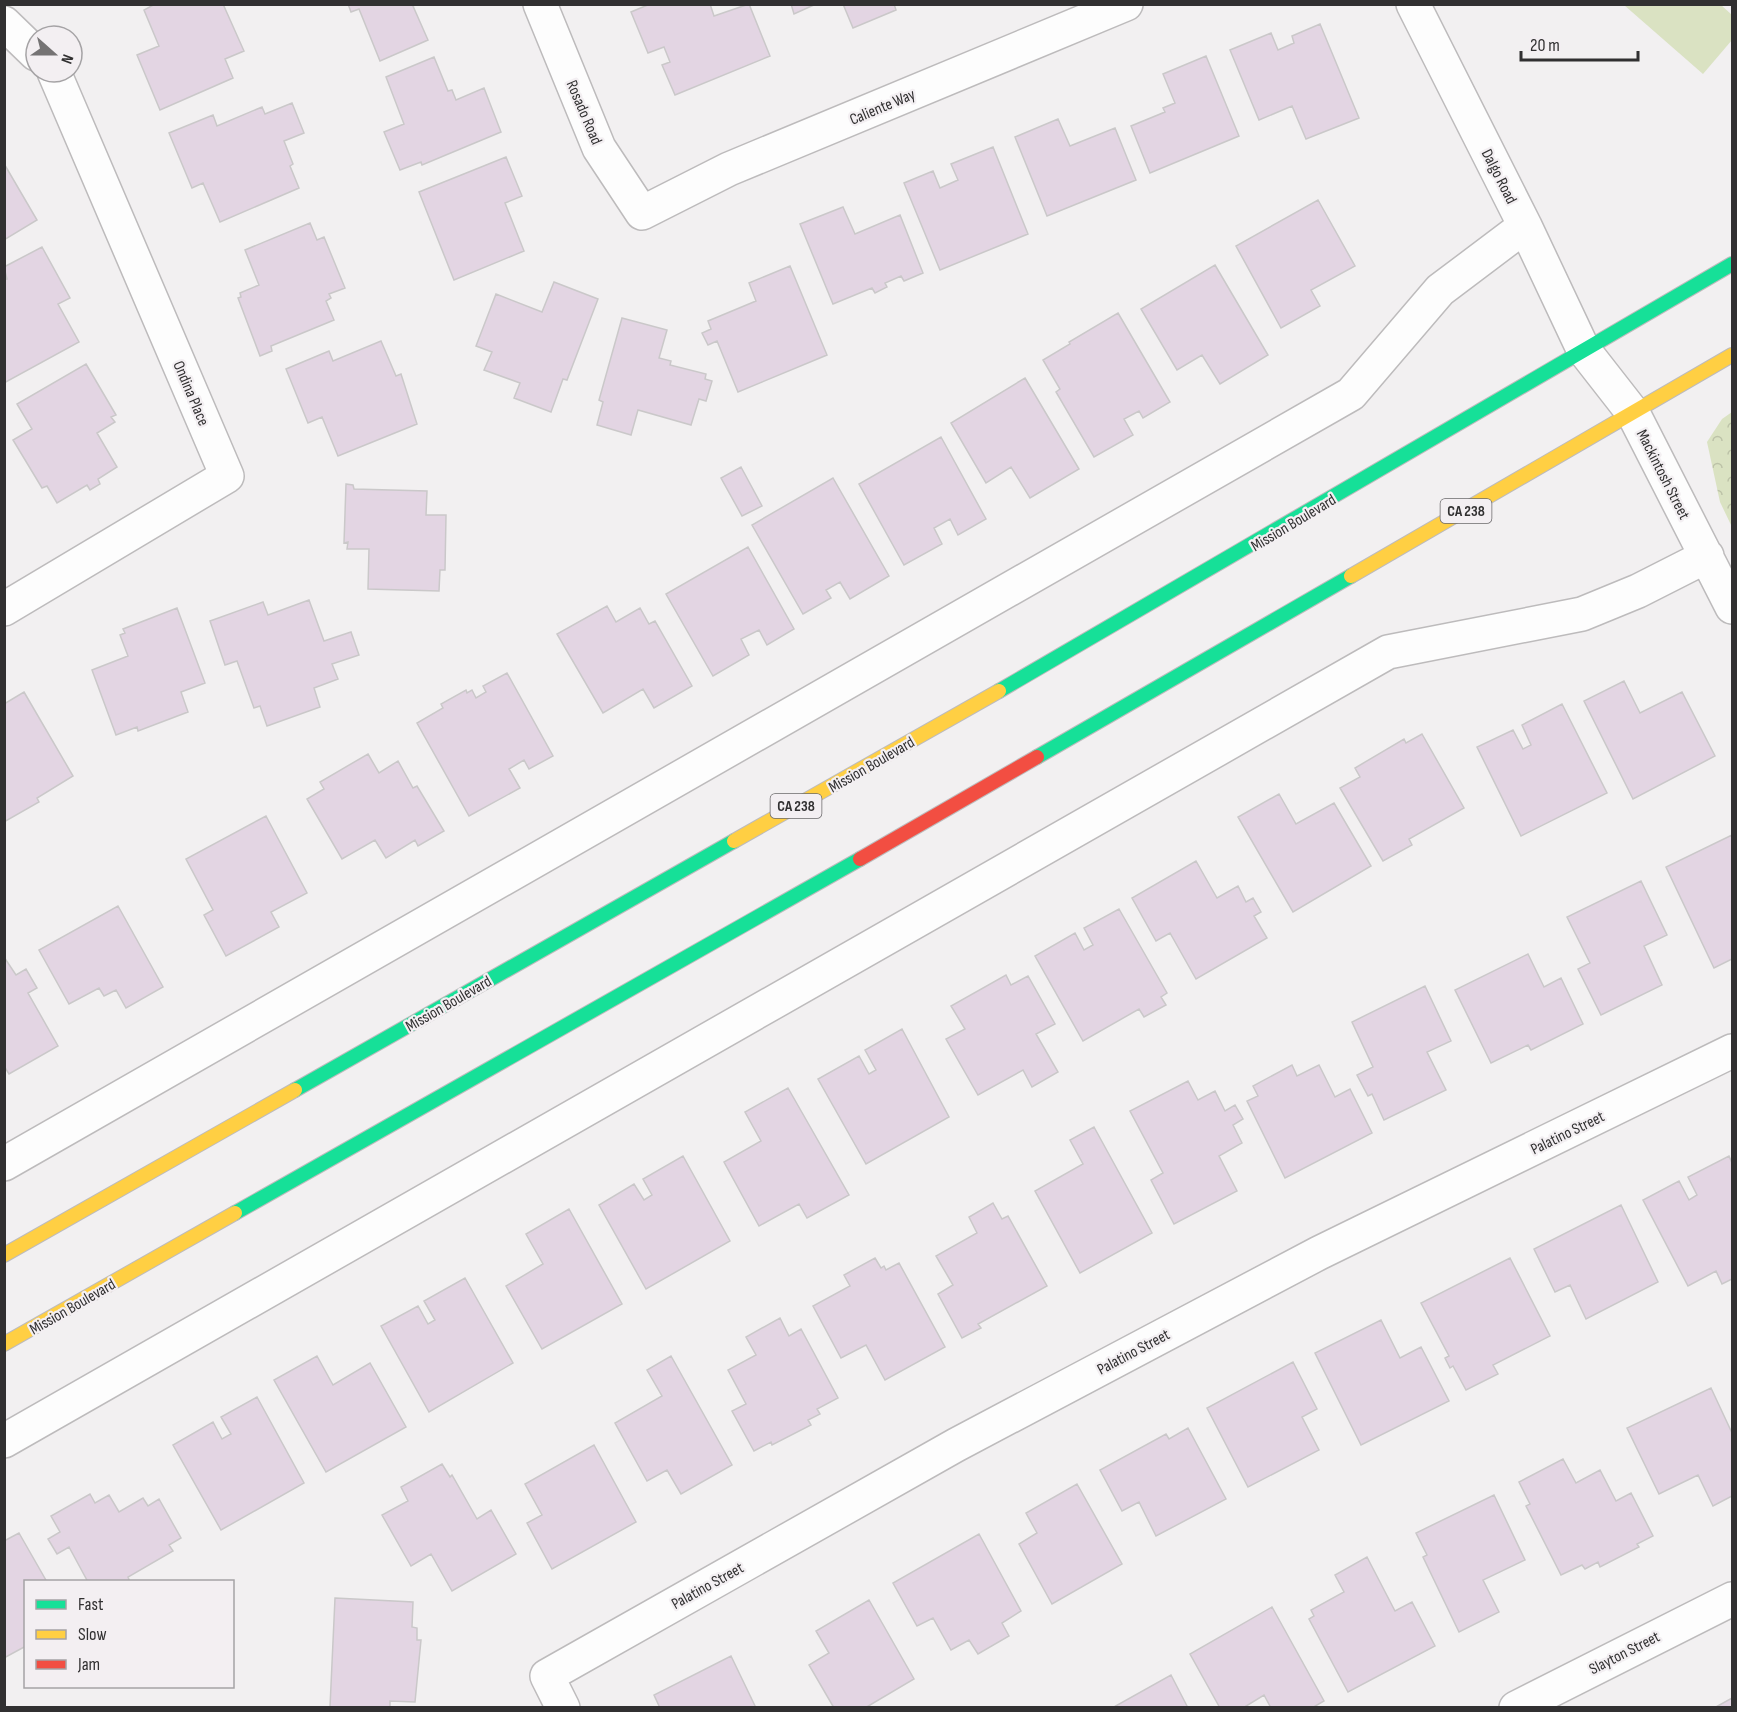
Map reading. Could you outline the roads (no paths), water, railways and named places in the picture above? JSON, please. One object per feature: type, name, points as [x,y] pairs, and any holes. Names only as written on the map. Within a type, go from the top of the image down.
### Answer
[{"type":"main road","name":"Mission Boulevard","points":[[4,1255],[1091,639],[1583,349],[1732,264]]},
{"type":"main road","name":"Mission Boulevard","points":[[4,1344],[924,823],[1732,355]]},
{"type":"street","name":"Rosado Road","points":[[540,4],[599,148],[642,213]]},
{"type":"street","name":"Caliente Way","points":[[642,213],[729,170],[1126,4]]},
{"type":"street","name":"Dalgo Road","points":[[1413,4],[1525,226],[1583,349]]},
{"type":"street","points":[[4,23],[24,42]]},
{"type":"street","name":"Ondina Place","points":[[4,609],[227,476],[59,84]]},
{"type":"street","points":[[4,1164],[1351,394],[1440,290],[1525,226]]},
{"type":"street","name":"Mackintosh Street","points":[[1583,349],[1633,413],[1732,607]]},
{"type":"street","points":[[4,1441],[1388,652],[1581,614],[1638,591],[1707,556]]},
{"type":"street","name":"Palatino Street","points":[[562,1707],[547,1676],[956,1445],[1319,1253],[1732,1051]]},
{"type":"street","name":"Slayton Street","points":[[1516,1707],[1732,1599]]}]
